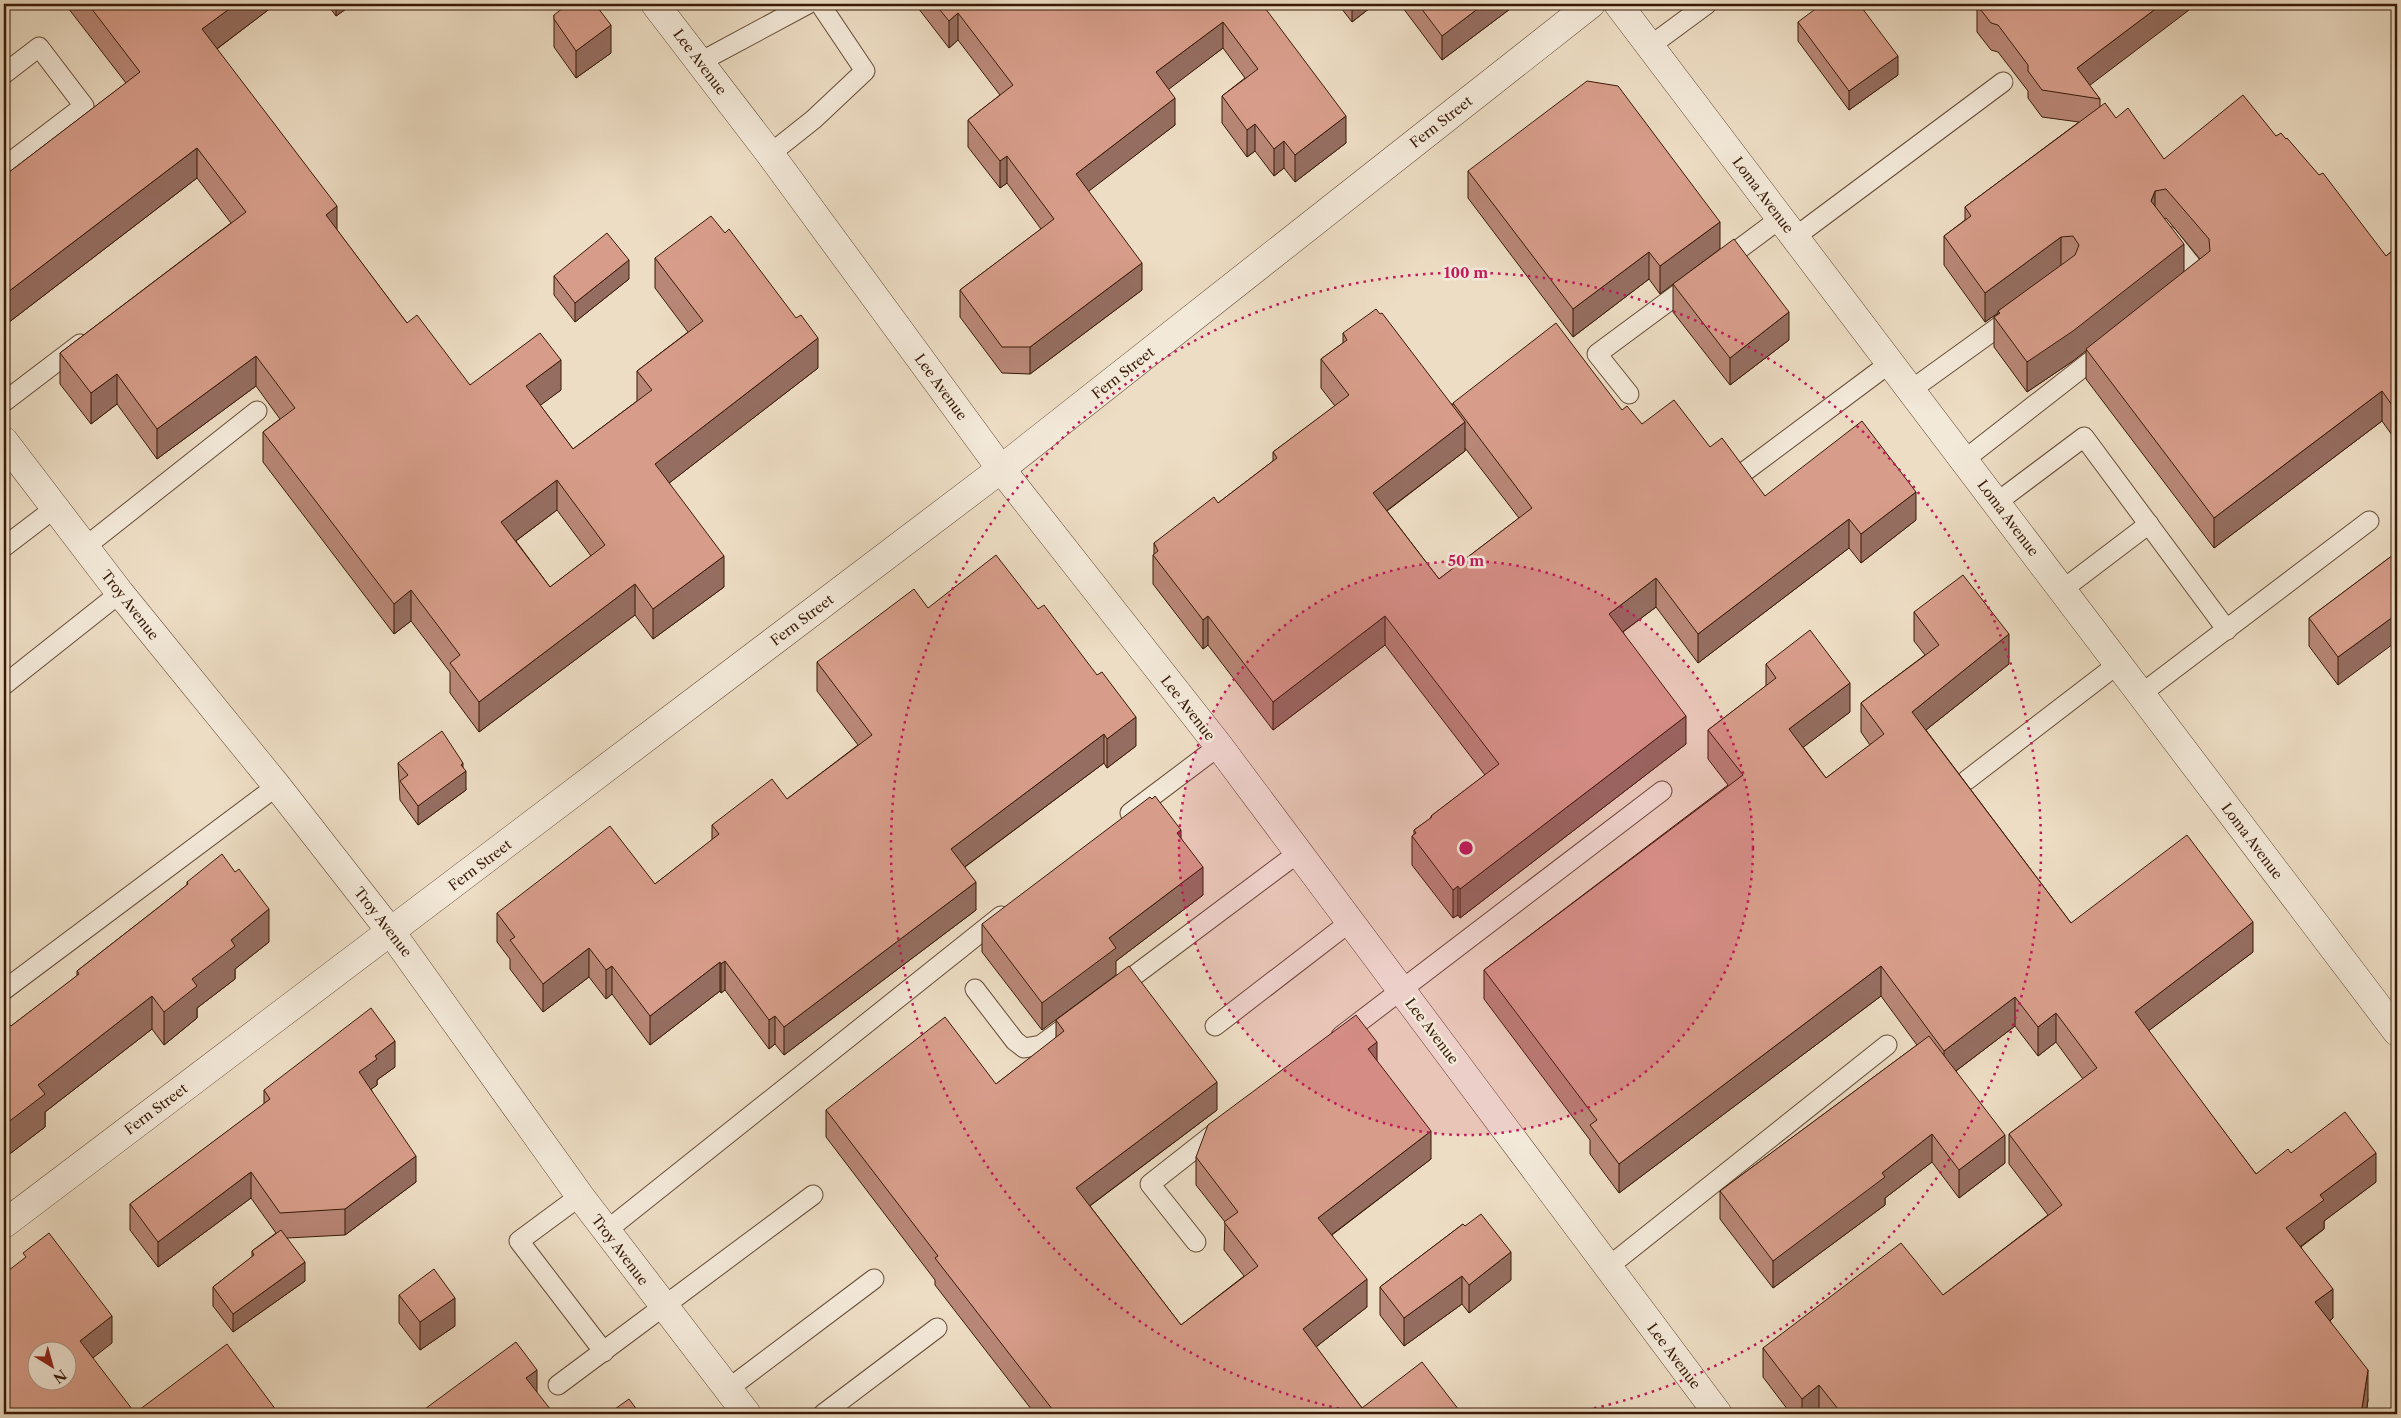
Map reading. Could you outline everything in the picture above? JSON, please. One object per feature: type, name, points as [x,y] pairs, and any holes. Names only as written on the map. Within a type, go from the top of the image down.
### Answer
[{"type":"street","name":"Lee Avenue","points":[[655,4],[770,154],[1001,469],[1219,746],[1718,1414]]},
{"type":"street","name":"Fern Street","points":[[4,1224],[1001,469],[1591,4]]},
{"type":"street","name":"Loma Avenue","points":[[1618,4],[2397,1032]]},
{"type":"street","name":"Troy Avenue","points":[[4,441],[120,594],[277,786],[391,932],[580,1196],[747,1414]]},
{"type":"lane","points":[[700,62],[808,4]]},
{"type":"lane","points":[[770,154],[814,119],[865,71],[820,4]]},
{"type":"lane","points":[[1650,46],[1707,4]]},
{"type":"lane","points":[[4,74],[39,47],[84,106],[4,167]]},
{"type":"lane","points":[[1629,394],[1597,354],[1788,228],[2003,82]]},
{"type":"lane","points":[[2162,229],[2200,276],[2177,294]]},
{"type":"lane","points":[[1911,390],[2030,304]]},
{"type":"lane","points":[[4,402],[96,331]]},
{"type":"lane","points":[[1964,460],[2123,336]]},
{"type":"lane","points":[[1744,472],[1890,363]]},
{"type":"lane","points":[[85,547],[257,411]]},
{"type":"lane","points":[[1996,503],[2084,437],[2227,630]]},
{"type":"lane","points":[[4,547],[55,508]]},
{"type":"lane","points":[[2141,694],[2369,521]]},
{"type":"lane","points":[[2062,590],[2149,524]]},
{"type":"lane","points":[[4,684],[120,594]]},
{"type":"lane","points":[[1966,780],[2118,664]]},
{"type":"lane","points":[[1113,827],[1219,746]]},
{"type":"lane","points":[[4,990],[277,786]]},
{"type":"lane","points":[[1330,1044],[1662,791]]},
{"type":"lane","points":[[1104,998],[1298,853]]},
{"type":"lane","points":[[606,1231],[1014,906]]},
{"type":"lane","points":[[1215,1026],[1350,922]]},
{"type":"lane","points":[[974,989],[1015,1041],[1024,1048],[1041,1045],[1088,1010]]},
{"type":"lane","points":[[1608,1267],[1887,1045]]},
{"type":"lane","points":[[1196,1242],[1150,1184],[1236,1117]]},
{"type":"lane","points":[[558,1385],[813,1195]]},
{"type":"lane","points":[[580,1196],[519,1241],[604,1352]]},
{"type":"lane","points":[[728,1389],[874,1279]]},
{"type":"lane","points":[[823,1414],[937,1328]]},
{"type":"building","points":[[88,4],[236,4],[202,29],[337,206],[326,215],[407,323],[417,315],[470,385],[540,333],[561,360],[526,386],[573,449],[652,390],[637,371],[703,321],[655,258],[711,216],[725,233],[729,229],[796,318],[801,315],[818,338],[655,464],[724,556],[653,609],[635,584],[479,702],[450,663],[460,655],[411,590],[394,604],[263,432],[295,408],[256,356],[157,429],[117,374],[91,393],[60,353],[246,212],[197,148],[4,295],[4,176],[140,72]],"holes":[[[557,480],[605,545],[550,587],[501,522]]]},
{"type":"building","points":[[568,4],[595,4],[611,25],[576,51],[554,19],[554,15]]},
{"type":"building","points":[[935,4],[1262,4],[1346,116],[1295,155],[1284,141],[1274,149],[1255,124],[1247,130],[1222,96],[1258,69],[1223,22],[1156,72],[1175,98],[1076,174],[1142,263],[1030,347],[1002,347],[960,290],[1054,219],[1007,156],[1000,161],[968,120],[1013,85],[958,13],[949,21]]},
{"type":"building","points":[[1418,4],[1484,4],[1442,36]]},
{"type":"building","points":[[1822,4],[1833,4],[1837,8],[1843,4],[1859,4],[1898,56],[1849,91],[1798,22]]},
{"type":"building","points":[[1978,4],[2162,4],[2077,68],[2100,99],[2042,90],[2028,71],[2028,65],[1998,25],[1991,23]]},
{"type":"building","points":[[1587,81],[1618,86],[1720,222],[1660,266],[1649,252],[1573,309],[1468,171]]},
{"type":"building","points":[[2243,95],[2276,136],[2281,133],[2319,175],[2323,173],[2386,256],[2397,247],[2397,412],[2382,391],[2214,518],[2086,349],[2210,251],[2209,239],[2166,189],[2155,191],[2151,201],[2184,244],[2073,331],[2027,362],[1994,317],[2000,313],[1998,311],[2075,255],[2079,245],[2073,236],[2061,237],[1985,293],[1944,236],[1971,216],[1965,207],[2105,103],[2116,118],[2128,108],[2164,159]]},
{"type":"building","points":[[607,233],[629,260],[575,303],[554,276]]},
{"type":"building","points":[[1734,239],[1789,312],[1730,358],[1673,284]]},
{"type":"building","points":[[1376,309],[1380,314],[1382,313],[1465,422],[1373,493],[1439,579],[1532,508],[1453,403],[1556,323],[1622,410],[1627,406],[1642,424],[1674,400],[1710,447],[1722,438],[1765,496],[1862,421],[1916,492],[1861,534],[1849,519],[1698,634],[1656,578],[1609,614],[1686,716],[1460,889],[1458,886],[1453,890],[1412,836],[1416,833],[1414,830],[1499,764],[1385,616],[1273,702],[1208,616],[1203,620],[1153,555],[1158,551],[1154,543],[1214,497],[1218,503],[1277,458],[1273,452],[1349,395],[1321,359],[1347,340],[1343,333]]},
{"type":"building","points":[[2397,552],[2397,614],[2338,657],[2309,618]]},
{"type":"building","points":[[996,555],[1038,609],[1044,605],[1097,675],[1102,672],[1136,717],[1107,739],[1104,734],[951,849],[976,882],[784,1027],[775,1016],[769,1020],[725,961],[721,964],[720,962],[650,1016],[612,966],[606,970],[589,948],[543,984],[510,940],[515,937],[497,913],[610,826],[655,884],[719,834],[712,825],[772,779],[787,799],[872,735],[817,662],[914,589],[928,608]]},
{"type":"building","points":[[1963,575],[2009,634],[1912,712],[2071,923],[2187,835],[2253,922],[2135,1012],[2256,1174],[2288,1149],[2291,1153],[2345,1112],[2376,1153],[2320,1195],[2324,1200],[2286,1228],[2333,1289],[2315,1302],[2368,1370],[2361,1414],[1842,1414],[1819,1385],[1802,1399],[1763,1348],[1901,1243],[1943,1295],[2062,1205],[2009,1134],[2097,1068],[2056,1013],[2038,1027],[2015,997],[1944,1051],[1881,966],[1619,1164],[1590,1125],[1597,1120],[1484,970],[1743,775],[1708,730],[1776,678],[1766,664],[1810,630],[1850,683],[1789,729],[1826,778],[1884,734],[1861,703],[1939,645],[1914,612]]},
{"type":"building","points":[[442,731],[463,763],[461,765],[466,771],[418,806],[400,781],[408,775],[398,763]]},
{"type":"building","points":[[1155,796],[1181,830],[1177,833],[1203,867],[1109,938],[1116,948],[1042,1003],[982,924],[1150,797],[1152,799]]},
{"type":"building","points":[[222,854],[235,872],[239,869],[269,909],[231,940],[235,946],[192,979],[197,986],[164,1012],[152,996],[38,1085],[45,1094],[7,1123],[4,1120],[4,1023],[6,1021],[11,1026],[79,974],[77,971],[188,884],[187,882]]},
{"type":"building","points":[[2397,854],[2397,864],[2393,857]]},
{"type":"building","points":[[1129,966],[1217,1082],[1076,1188],[1181,1325],[1258,1266],[1224,1222],[1238,1212],[1196,1157],[1208,1125],[1356,1015],[1377,1042],[1368,1049],[1431,1131],[1318,1218],[1367,1279],[1303,1329],[1362,1408],[1422,1362],[1462,1414],[1056,1414],[935,1258],[938,1256],[826,1110],[945,1017],[996,1084],[1064,1031],[1056,1020]]},
{"type":"building","points":[[371,1008],[395,1041],[375,1056],[377,1059],[359,1072],[416,1156],[345,1209],[280,1213],[251,1172],[158,1242],[130,1204],[270,1099],[264,1090]]},
{"type":"building","points":[[1929,1036],[2005,1135],[1959,1170],[1932,1134],[1882,1173],[1885,1177],[1773,1261],[1720,1191]]},
{"type":"building","points":[[1481,1214],[1511,1252],[1469,1285],[1462,1276],[1404,1318],[1380,1287],[1463,1224],[1465,1226]]},
{"type":"building","points":[[281,1230],[305,1262],[233,1314],[213,1287],[254,1255],[252,1251]]},
{"type":"building","points":[[49,1233],[112,1316],[80,1341],[135,1413],[227,1344],[279,1414],[4,1414],[4,1274],[26,1257],[23,1253]]},
{"type":"building","points":[[434,1269],[455,1298],[420,1322],[399,1295]]},
{"type":"building","points":[[516,1342],[537,1370],[526,1378],[554,1414],[418,1414]]},
{"type":"building","points":[[629,1399],[640,1414],[608,1414]]}]
